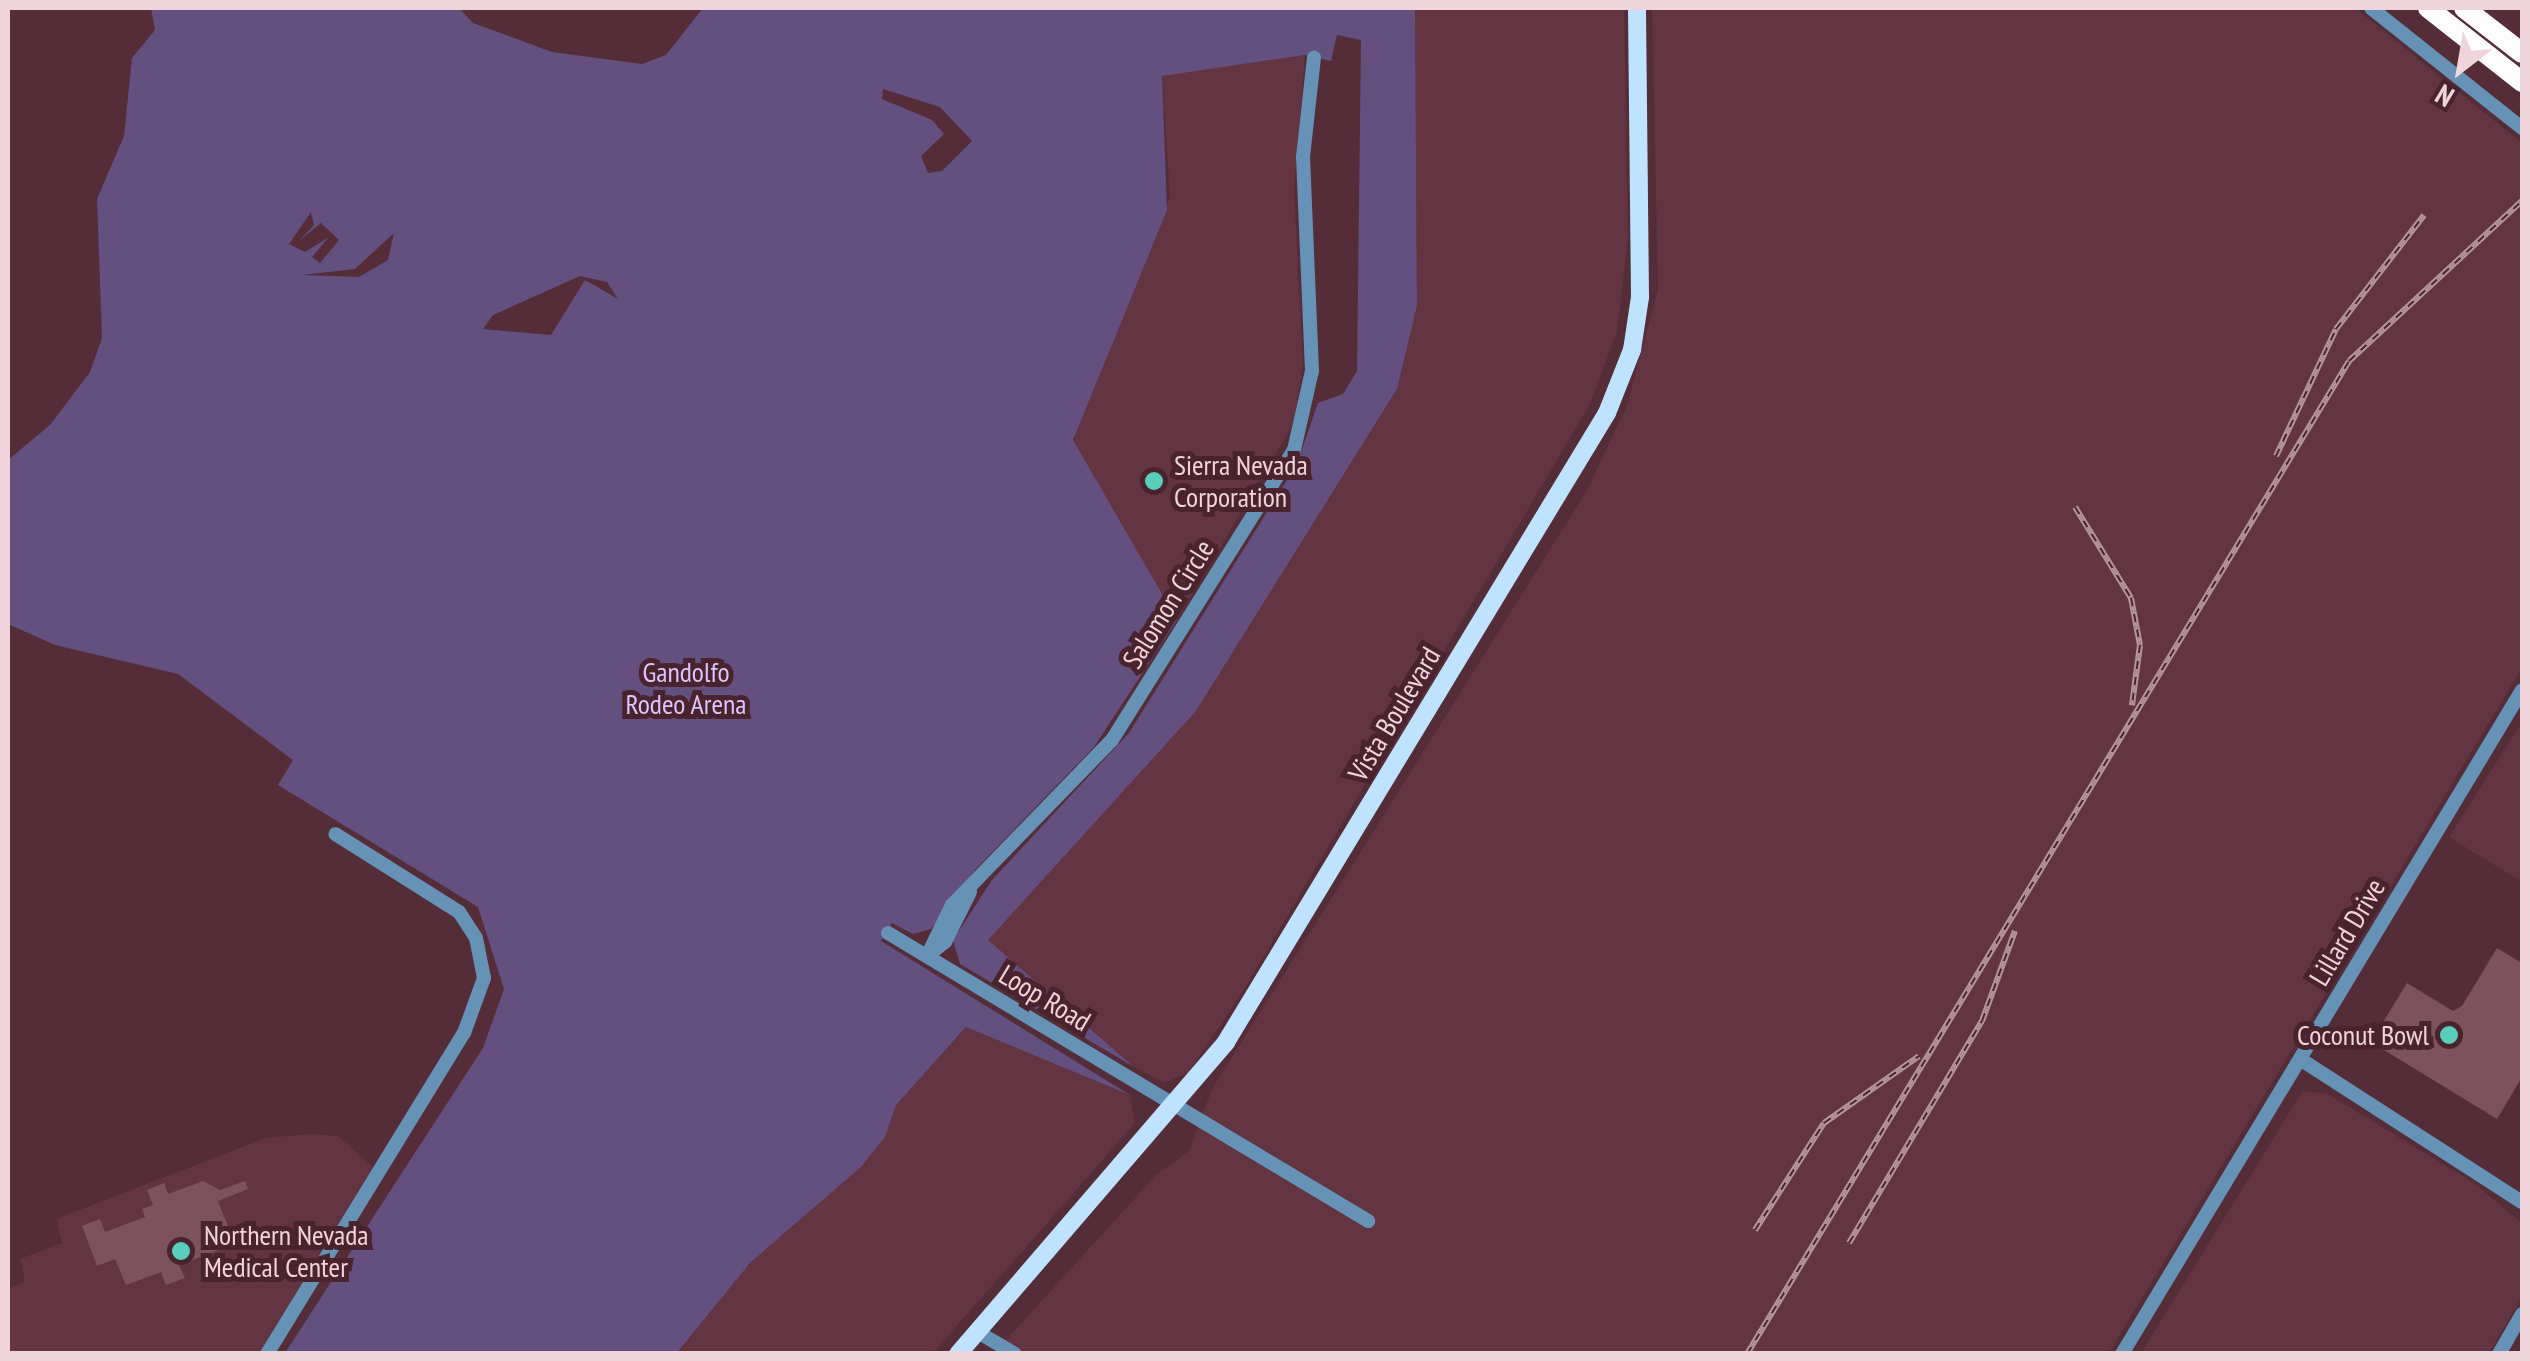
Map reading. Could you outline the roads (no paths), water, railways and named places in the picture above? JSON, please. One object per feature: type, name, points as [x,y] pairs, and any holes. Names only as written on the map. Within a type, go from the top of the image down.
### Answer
[{"type":"highway","points":[[2428,8],[2522,82]]},
{"type":"highway","points":[[2464,8],[2522,53]]},
{"type":"highway","points":[[2460,32],[2522,91]]},
{"type":"main road","name":"Vista Boulevard","points":[[958,1354],[1175,1107],[1250,1006],[1615,398],[1632,350],[1641,281],[1637,8]]},
{"type":"street","points":[[2371,8],[2522,128]]},
{"type":"street","name":"Salomon Circle","points":[[927,956],[952,905],[970,892],[1112,740],[1294,450],[1312,371],[1303,156],[1314,58]]},
{"type":"street","name":"Lillard Drive","points":[[2122,1354],[2522,690]]},
{"type":"street","points":[[267,1354],[464,1033],[484,978],[476,938],[459,912],[335,834]]},
{"type":"street","name":"Loop Road","points":[[888,933],[1368,1221]]},
{"type":"street","points":[[2300,1059],[2522,1202]]},
{"type":"street","points":[[2499,1354],[2522,1314]]},
{"type":"street","points":[[976,1330],[1015,1354]]},
{"type":"railway","points":[[1747,1354],[2349,361],[2522,201]]},
{"type":"railway","points":[[2276,456],[2336,329],[2424,215]]},
{"type":"railway","points":[[2075,507],[2131,598],[2140,645],[2132,705]]},
{"type":"railway","points":[[1849,1243],[1982,1021],[2015,931]]},
{"type":"railway","points":[[1755,1230],[1824,1123],[1919,1056]]},
{"type":"place","name":"Sierra Nevada Corporation","points":[[1154,481]]},
{"type":"place","name":"Coconut Bowl","points":[[2449,1035]]},
{"type":"place","name":"Northern Nevada Medical Center","points":[[181,1251]]},
{"type":"park label","name":"Gandolfo Rodeo Arena","points":[[686,688]]}]
